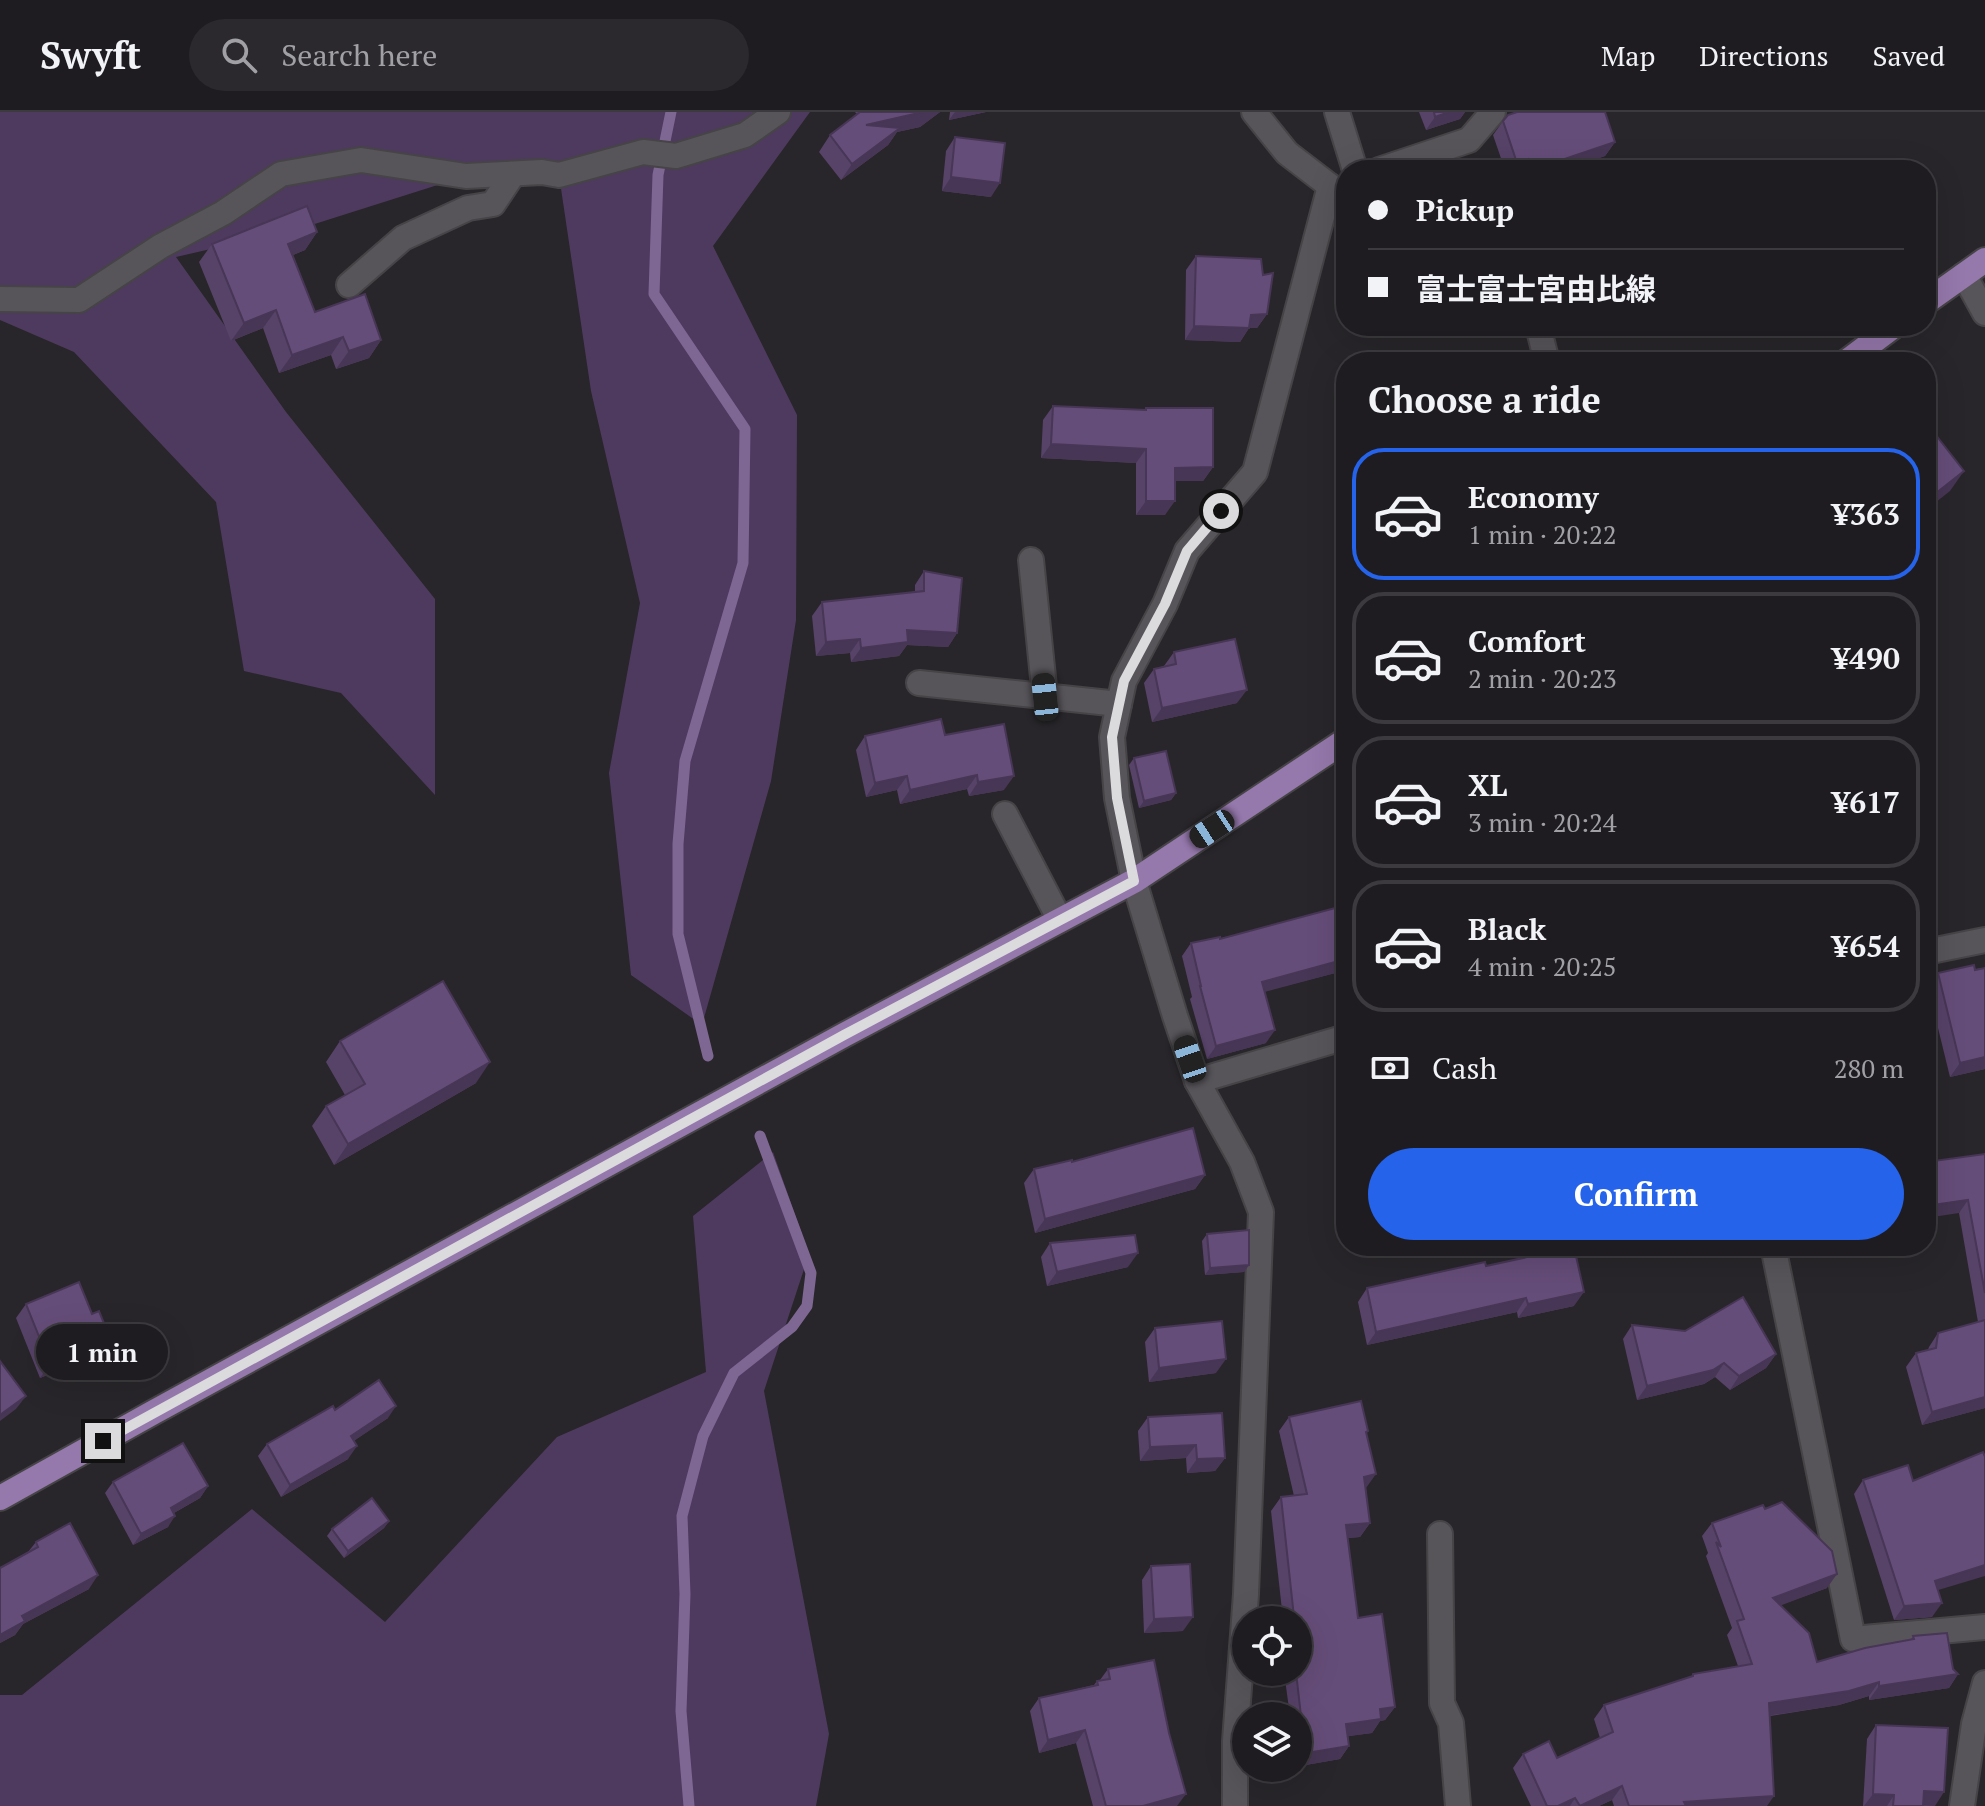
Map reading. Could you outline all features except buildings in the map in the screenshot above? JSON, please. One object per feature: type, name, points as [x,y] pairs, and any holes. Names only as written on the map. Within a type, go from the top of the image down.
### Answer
[{"type":"main road","points":[[1936,295],[1985,260]]},
{"type":"main road","points":[[1859,352],[1881,336]]},
{"type":"main road","points":[[0,1498],[844,1035],[1134,881],[1336,747]]},
{"type":"street","points":[[0,299],[79,300],[161,246],[223,213],[281,174],[361,160],[466,176],[542,172],[559,175],[643,152],[676,156],[745,135],[778,112]]},
{"type":"street","points":[[1254,112],[1287,153],[1336,182]]},
{"type":"street","points":[[1337,112],[1352,160]]},
{"type":"street","points":[[1409,160],[1469,140],[1493,112]]},
{"type":"street","points":[[349,285],[403,238],[468,208],[493,204],[513,174]]},
{"type":"street","points":[[1235,1806],[1235,1741],[1246,1594],[1261,1212],[1242,1162],[1197,1081],[1175,1016],[1134,881],[1117,798],[1112,737],[1124,681],[1165,604],[1187,551],[1255,472],[1336,190]]},
{"type":"street","points":[[1964,275],[1985,313]]},
{"type":"street","points":[[1031,560],[1045,697]]},
{"type":"street","points":[[919,683],[1119,704]]},
{"type":"street","points":[[1005,814],[1060,920]]},
{"type":"street","points":[[1936,950],[1985,940]]},
{"type":"street","points":[[1197,1081],[1336,1040]]},
{"type":"street","points":[[1775,1256],[1853,1639],[1985,1627]]},
{"type":"street","points":[[1440,1534],[1442,1703],[1451,1723],[1458,1806]]},
{"type":"street","points":[[1962,1806],[1974,1724],[1985,1683]]},
{"type":"shaded area","points":[[0,112],[810,112],[713,246],[797,415],[796,620],[771,781],[702,1025],[631,975],[609,773],[640,603],[591,391],[559,175],[466,176],[302,228],[176,257],[286,412],[435,599],[435,795],[341,693],[244,671],[216,502],[74,352],[0,320]]},
{"type":"shaded area","points":[[773,1152],[809,1254],[764,1391],[829,1734],[816,1806],[0,1806],[0,1695],[22,1695],[252,1509],[385,1622],[557,1437],[706,1372],[693,1216]]},
{"type":"waterway","points":[[671,112],[658,175],[654,294],[745,429],[743,563],[685,761],[678,844],[678,934],[708,1056]]},
{"type":"waterway","points":[[689,1806],[681,1711],[685,1594],[682,1516],[703,1436],[734,1373],[792,1327],[807,1306],[811,1273],[760,1136]]},
{"type":"route","points":[[103,1441],[844,1035],[1134,881],[1117,798],[1112,737],[1124,681],[1165,604],[1187,551],[1221,511]]}]
